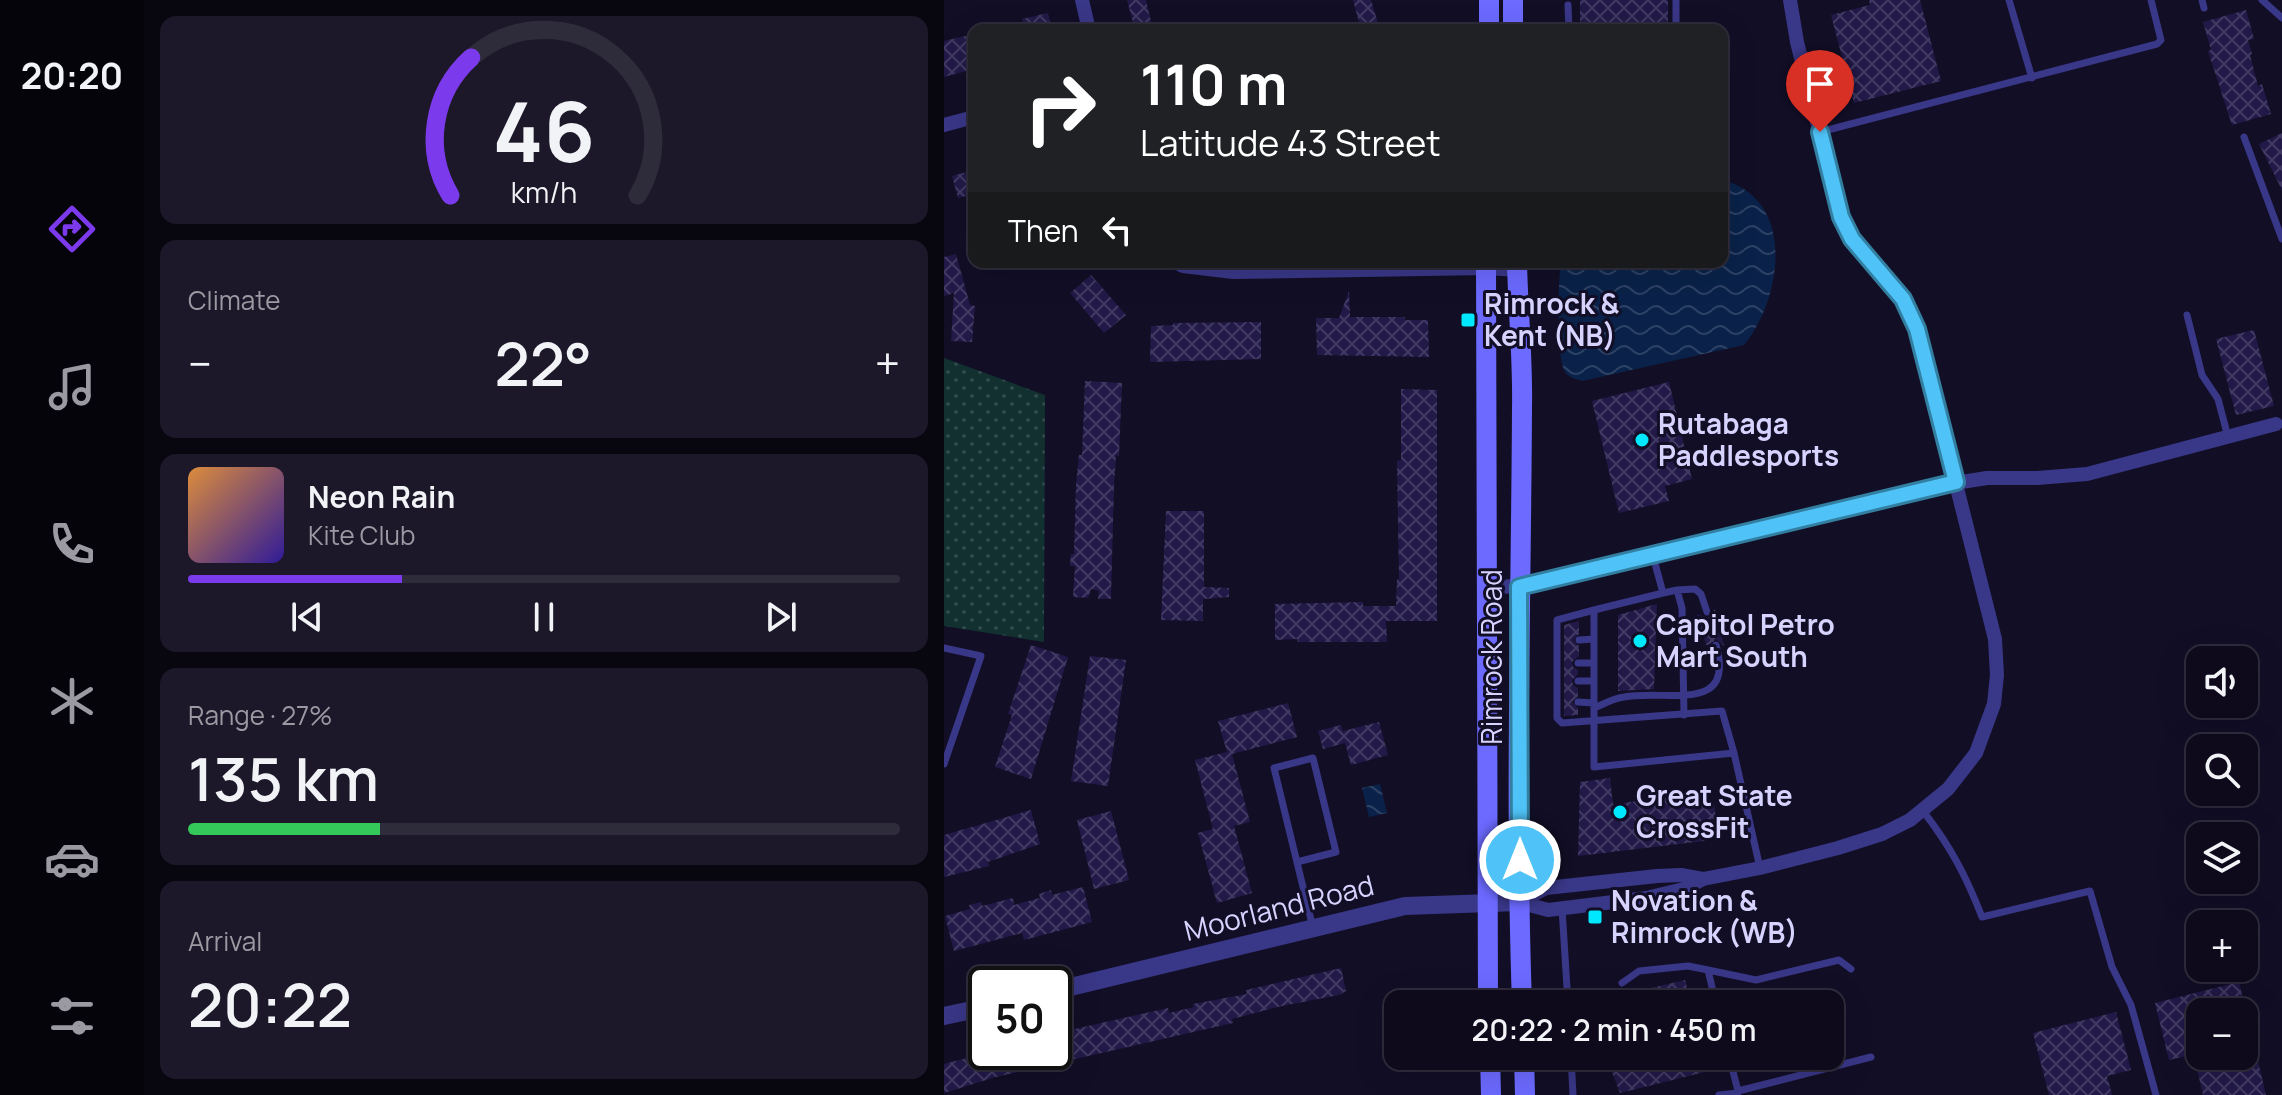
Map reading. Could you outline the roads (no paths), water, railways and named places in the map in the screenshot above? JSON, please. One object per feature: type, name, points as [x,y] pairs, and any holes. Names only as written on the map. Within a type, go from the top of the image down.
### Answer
[{"type":"main road","points":[[1489,0],[1489,24]]},
{"type":"main road","points":[[1513,0],[1513,24]]},
{"type":"main road","name":"Rimrock Road","points":[[1486,268],[1488,990]]},
{"type":"main road","name":"Rimrock Road","points":[[1518,268],[1522,404],[1519,587],[1522,990]]},
{"type":"main road","points":[[1490,1070],[1491,1095]]},
{"type":"main road","points":[[1524,1070],[1525,1095]]},
{"type":"street","points":[[1082,0],[1088,24]]},
{"type":"street","points":[[1519,902],[1548,910],[1646,898],[1684,889],[1703,879],[1760,868],[1882,834],[1923,811],[1959,778],[1976,753],[1990,719],[1997,675],[1992,625],[1917,329],[1903,299],[1852,239],[1841,217],[1797,42],[1790,0]]},
{"type":"street","points":[[944,125],[968,119]]},
{"type":"street","points":[[1200,268],[1233,272],[1378,268]]},
{"type":"street","points":[[1486,589],[1519,587],[1956,482],[2087,474],[2276,424]]},
{"type":"street","points":[[1519,902],[1546,888],[1657,876],[1681,875],[1703,879]]},
{"type":"street","name":"Moorland Road","points":[[1072,987],[1405,906],[1519,902]]},
{"type":"street","points":[[944,1016],[968,1011]]},
{"type":"lane","points":[[1676,0],[1676,24]]},
{"type":"lane","points":[[2009,0],[2032,78]]},
{"type":"lane","points":[[1820,132],[2157,44],[2161,40],[2151,0]]},
{"type":"lane","points":[[2262,0],[2280,16]]},
{"type":"lane","points":[[2275,0],[2280,16]]},
{"type":"lane","points":[[1568,5],[1569,24]]},
{"type":"lane","points":[[2244,137],[2282,239]]},
{"type":"lane","points":[[2187,315],[2202,375],[2218,399],[2228,437]]},
{"type":"lane","points":[[1653,556],[1663,593]]},
{"type":"lane","points":[[1707,612],[1701,594],[1695,589],[1663,593],[1557,620],[1557,718],[1562,723],[1594,723],[1722,711],[1760,868]]},
{"type":"lane","points":[[1677,590],[1682,608],[1684,715]]},
{"type":"lane","points":[[1594,610],[1594,767],[1734,753]]},
{"type":"lane","points":[[1579,640],[1594,639]]},
{"type":"lane","points":[[1578,702],[1594,705],[1623,697],[1684,695],[1709,690],[1716,686],[1721,667],[1716,645]]},
{"type":"lane","points":[[944,648],[981,656],[944,764]]},
{"type":"lane","points":[[1578,663],[1594,663]]},
{"type":"lane","points":[[1578,681],[1594,681]]},
{"type":"lane","points":[[1297,862],[1336,852],[1313,758],[1274,768],[1313,930]]},
{"type":"lane","points":[[1923,811],[1966,876],[1982,917],[2090,891],[2112,967],[2131,1005],[2156,1095]]},
{"type":"lane","points":[[1562,908],[1567,990]]},
{"type":"lane","points":[[1622,983],[1639,971],[1688,966],[1756,980],[1839,960],[1851,969]]},
{"type":"lane","points":[[1708,970],[1713,990]]},
{"type":"lane","points":[[1719,1095],[1738,1093],[1871,1057]]},
{"type":"lane","points":[[1572,1070],[1573,1095]]},
{"type":"lane","points":[[1732,1070],[1738,1093]]},
{"type":"water","points":[[1728,182],[1748,192],[1764,209],[1776,254],[1773,278],[1767,303],[1744,345],[1582,381],[1568,376],[1562,364],[1561,268],[1728,268]]},
{"type":"water","points":[[1380,784],[1387,813],[1369,817],[1362,788]]},
{"type":"place","name":"Rimrock & Kent (NB)","points":[[1468,320]]},
{"type":"place","name":"Rutabaga Paddlesports","points":[[1642,440]]},
{"type":"place","name":"Capitol Petro Mart South","points":[[1640,641]]},
{"type":"place","name":"Great State CrossFit","points":[[1620,812]]},
{"type":"place","name":"Novation & Rimrock (WB)","points":[[1595,917]]}]
